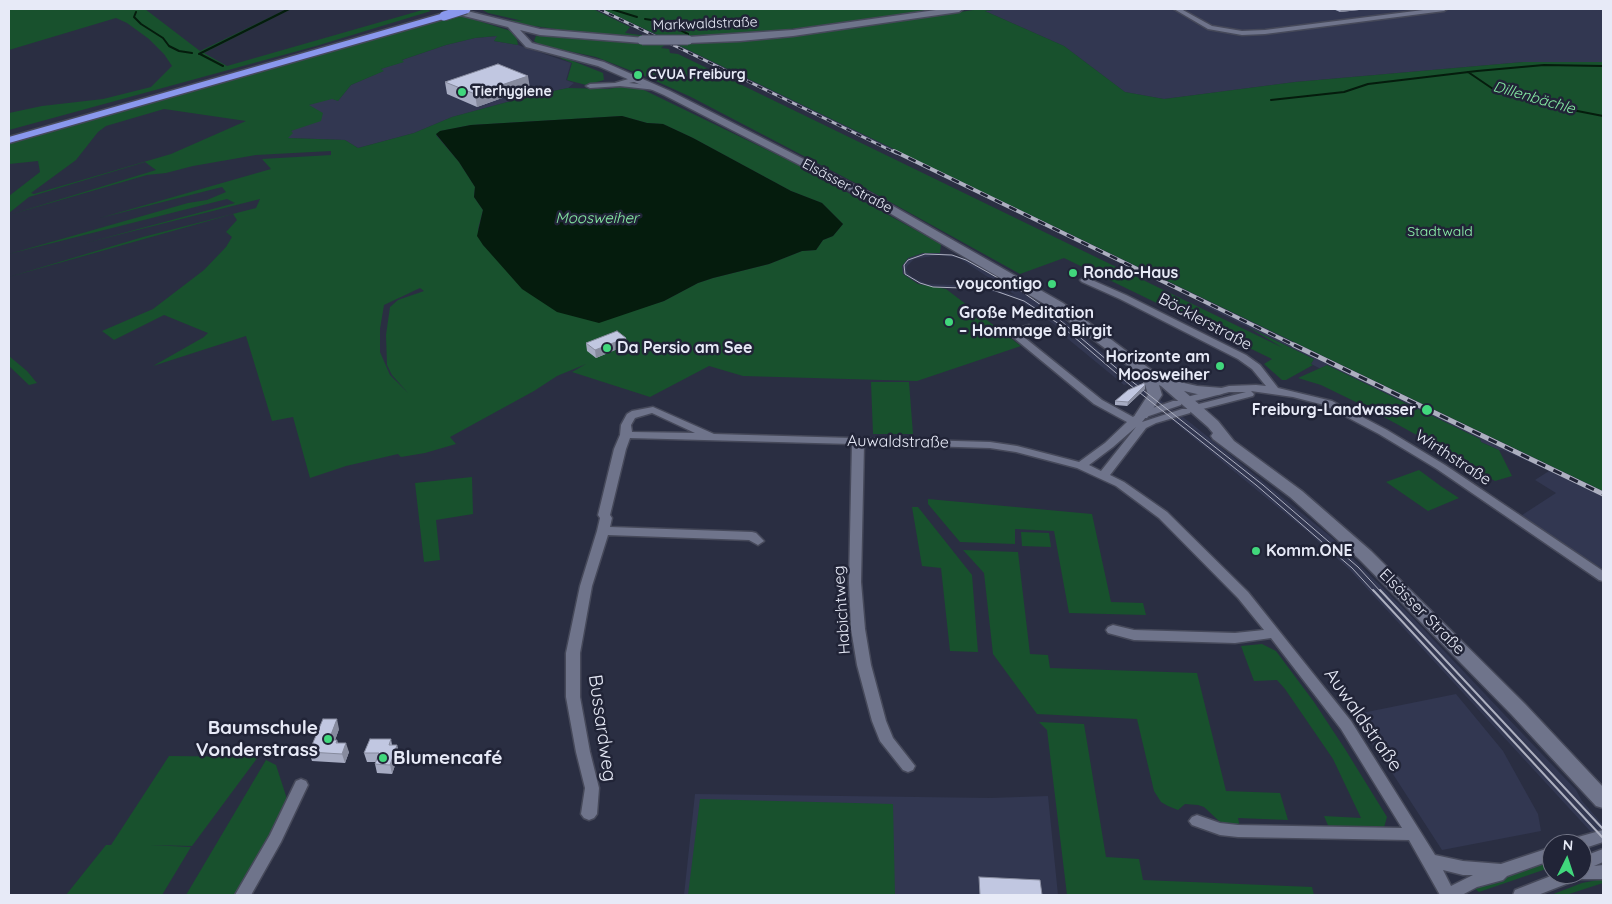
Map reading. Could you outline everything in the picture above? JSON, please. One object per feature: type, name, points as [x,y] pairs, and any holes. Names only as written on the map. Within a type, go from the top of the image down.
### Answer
[{"type":"highway","points":[[9,134],[444,12],[465,11]]},
{"type":"highway","points":[[9,140],[444,12]]},
{"type":"main road","name":"Markwaldstraße","points":[[465,11],[511,25],[554,34],[642,40],[688,40],[793,33],[959,9]]},
{"type":"main road","name":"Elsässer Straße","points":[[511,25],[535,47],[577,56],[612,69],[656,88],[766,142],[956,245],[1073,316],[1186,406],[1212,424],[1226,441],[1296,494],[1365,555],[1518,709],[1603,800]]},
{"type":"main road","points":[[523,38],[530,38],[536,30]]},
{"type":"main road","name":"Elsässer Straße","points":[[1150,378],[1166,383],[1186,406]]},
{"type":"main road","points":[[1139,421],[1155,395],[1150,378]]},
{"type":"main road","points":[[1166,383],[1196,390],[1217,391]]},
{"type":"street","points":[[1177,9],[1215,30],[1253,33],[1444,9]]},
{"type":"street","points":[[608,82],[612,69]]},
{"type":"street","points":[[635,79],[590,86],[616,85],[656,88]]},
{"type":"street","points":[[616,85],[635,79]]},
{"type":"street","name":"Böcklerstraße","points":[[1085,280],[1123,296],[1242,357],[1256,367],[1268,380],[1274,391]]},
{"type":"street","points":[[1029,328],[1013,333],[1098,402],[1139,421],[1152,421],[1186,406]]},
{"type":"street","name":"Wirthstraße","points":[[1186,406],[1217,391],[1256,388],[1294,394],[1328,403],[1441,467],[1603,577]]},
{"type":"street","name":"Wirthstraße","points":[[1186,406],[1240,395],[1274,391]]},
{"type":"street","name":"Auwaldstraße","points":[[712,437],[653,410],[631,416],[626,426],[626,435],[990,445],[1017,449],[1081,466],[1120,484],[1163,515],[1243,595],[1274,633],[1346,724],[1412,834],[1430,860],[1449,895],[1473,882],[1497,875],[1501,870]]},
{"type":"street","points":[[1081,466],[1139,421]]},
{"type":"street","points":[[1103,476],[1139,421]]},
{"type":"street","name":"Bussardweg","points":[[589,814],[592,788],[573,697],[573,653],[586,586],[603,532],[606,518],[604,515],[620,449],[626,435]]},
{"type":"street","name":"Habichtweg","points":[[858,440],[856,574],[858,629],[862,656],[879,721],[887,741],[908,766]]},
{"type":"street","points":[[603,532],[752,536],[758,541]]},
{"type":"street","points":[[1113,630],[1134,636],[1235,638],[1274,633]]},
{"type":"street","points":[[243,895],[276,838],[301,785]]},
{"type":"street","points":[[1197,821],[1220,829],[1238,831],[1412,834]]},
{"type":"street","name":"Auwaldstraße","points":[[1430,860],[1463,868],[1501,870],[1542,856]]},
{"type":"street","points":[[1521,895],[1549,884]]},
{"type":"shaded area","points":[[596,9],[602,9],[674,43],[1603,491],[1603,569],[1519,517],[1556,493],[1535,480],[1549,471],[1481,442],[1480,439],[1327,365],[1321,369],[1311,364],[1314,359],[1205,306],[1207,304]]},
{"type":"shaded area","points":[[1002,9],[1603,9],[1603,62],[1523,62],[1295,82],[1164,99],[1125,92],[1064,46],[985,11]]},
{"type":"shaded area","points":[[498,36],[494,41],[518,45],[571,63],[566,80],[574,83],[568,88],[533,95],[452,117],[414,133],[358,148],[345,140],[287,138],[308,105],[332,98],[338,101],[351,85],[383,71],[380,69],[446,45],[475,38]]},
{"type":"shaded area","points":[[923,253],[940,253],[964,258],[1033,298],[1056,314],[1143,387],[1192,424],[1331,537],[1411,616],[1576,790],[1582,801],[1603,825],[1603,845],[1350,570],[1309,533],[1128,384],[1124,385],[1068,339],[1055,325],[1027,305],[1016,298],[996,292],[972,288],[928,287],[906,277],[901,271],[904,262],[908,258]],"holes":[[[939,255],[959,258],[1015,295],[976,286],[927,284],[912,277],[906,271],[907,266],[914,259]]]},
{"type":"shaded area","points":[[1456,694],[1503,751],[1538,814],[1541,831],[1442,850],[1352,715]]},
{"type":"shaded area","points":[[695,794],[991,798],[1048,796],[1058,895],[684,895]]},
{"type":"green space","points":[[9,9],[145,9],[200,51],[287,9],[291,9],[204,53],[227,66],[426,9],[431,11],[316,46],[9,130],[9,113],[42,106],[103,99],[151,87],[172,66],[164,54],[149,39],[127,23],[116,18],[9,50]]},
{"type":"green space","points":[[481,9],[593,9],[630,27],[625,33],[648,36],[640,38],[600,35],[519,24],[497,19],[523,21],[488,13]]},
{"type":"green space","points":[[602,9],[943,9],[746,35],[664,38]]},
{"type":"green space","name":"Stadtwald","points":[[980,9],[1000,9],[985,11],[1064,46],[1125,92],[1164,99],[1295,82],[1523,62],[1603,62],[1603,491],[674,43],[737,41],[820,33]]},
{"type":"green space","points":[[459,15],[511,31],[516,35],[518,45],[494,41],[497,36],[475,38],[446,45],[402,60],[404,62],[381,69],[384,71],[351,85],[338,101],[332,99],[309,105],[323,113],[321,121],[291,131],[293,133],[288,138],[345,140],[358,148],[414,133],[452,117],[533,95],[568,88],[608,89],[620,87],[642,89],[792,162],[941,244],[940,253],[923,253],[908,258],[902,266],[903,274],[918,284],[946,289],[1021,346],[917,381],[743,376],[709,366],[650,397],[572,372],[586,364],[557,376],[534,391],[450,437],[456,444],[425,453],[401,457],[398,454],[346,466],[310,478],[293,417],[272,421],[246,336],[153,366],[208,333],[164,315],[114,340],[102,331],[153,309],[204,270],[226,247],[232,237],[226,232],[237,220],[233,214],[9,277],[143,237],[256,208],[260,199],[86,243],[235,203],[227,199],[9,254],[188,203],[207,200],[226,192],[222,187],[100,218],[271,169],[262,159],[331,155],[331,151],[256,155],[147,175],[9,215],[156,170],[145,162],[29,197],[9,213],[9,196],[40,172],[38,161],[9,164],[9,144]],"holes":[[[164,109],[246,121],[171,154],[34,194],[31,193],[76,160],[98,132],[106,126]],[[622,116],[647,123],[663,124],[693,138],[791,191],[822,203],[843,224],[833,236],[823,240],[816,250],[802,251],[769,264],[713,278],[698,283],[664,301],[635,310],[490,251],[483,245],[478,229],[483,210],[474,197],[475,187],[459,162],[436,135],[440,131],[471,125]],[[420,288],[424,291],[398,300],[390,307],[386,335],[387,365],[392,375],[408,393],[390,375],[380,352],[380,329],[384,305]]]},
{"type":"green space","points":[[536,36],[663,43],[665,45],[661,48],[669,49],[670,53],[678,54],[1283,348],[1248,327],[1314,359],[1311,364],[1313,365],[1286,380],[1282,380],[1264,364],[1272,359],[1064,258],[1020,274],[863,187],[691,97],[596,57],[540,45],[534,41]]},
{"type":"green space","points":[[563,57],[603,73],[604,80],[586,85],[567,80],[572,63],[560,58]]},
{"type":"green space","points":[[9,356],[27,371],[37,383],[29,385],[9,366]]},
{"type":"green space","points":[[1327,365],[1499,450],[1512,476],[1495,481],[1362,405],[1321,385],[1298,378]]},
{"type":"green space","points":[[871,382],[909,382],[913,434],[873,434]]},
{"type":"green space","points":[[1419,470],[1459,498],[1428,511],[1386,482]]},
{"type":"green space","points":[[472,477],[473,514],[436,520],[440,560],[424,562],[415,483]]},
{"type":"green space","points":[[928,499],[1092,514],[1111,602],[1143,603],[1146,615],[1069,613],[1054,531],[1015,529],[1015,544],[960,542],[928,504]]},
{"type":"green space","points":[[912,507],[918,507],[972,575],[978,652],[950,651],[941,568],[922,566]]},
{"type":"green space","points":[[1021,532],[1049,533],[1051,547],[1022,546]]},
{"type":"green space","points":[[963,550],[1018,552],[1030,654],[1048,655],[1050,668],[1197,673],[1226,791],[1280,793],[1288,820],[1238,818],[1240,827],[1228,826],[1219,821],[1204,807],[1185,804],[1178,810],[1161,802],[1154,791],[1137,719],[1037,714],[993,654],[984,573]]},
{"type":"green space","points":[[1262,644],[1276,651],[1314,702],[1345,749],[1387,817],[1383,831],[1330,830],[1324,816],[1361,818],[1333,759],[1285,689],[1277,680],[1254,681],[1241,646]]},
{"type":"green space","points":[[1039,722],[1084,724],[1106,857],[1139,859],[1143,880],[1312,887],[1314,895],[1067,895],[1047,730]]},
{"type":"green space","points":[[169,756],[258,757],[192,846],[150,845],[191,847],[162,895],[66,895],[106,845],[111,845]]},
{"type":"green space","points":[[266,760],[276,765],[288,802],[237,894],[186,895]]},
{"type":"green space","points":[[700,799],[893,804],[895,895],[688,895]]},
{"type":"green space","points":[[1542,863],[1542,870],[1479,892],[1474,888]]},
{"type":"green space","points":[[1603,879],[1603,883],[1566,895],[1551,895],[1579,884],[1592,884],[1592,881]]},
{"type":"water","name":"Moosweiher","points":[[622,116],[647,123],[663,124],[693,138],[791,191],[822,203],[843,224],[833,236],[823,240],[816,250],[802,251],[769,264],[698,283],[664,301],[599,323],[557,312],[522,289],[483,245],[477,236],[483,210],[474,197],[475,187],[459,162],[436,134],[440,131],[471,125]]},
{"type":"building","points":[[498,64],[528,76],[475,94],[445,82]]},
{"type":"building","points":[[617,331],[626,338],[595,350],[586,343]]},
{"type":"building","points":[[1144,383],[1145,385],[1128,402],[1115,401],[1128,390]]},
{"type":"building","points":[[323,719],[337,719],[329,740],[337,740],[336,743],[346,743],[342,754],[309,752]]},
{"type":"building","points":[[370,739],[391,739],[389,745],[397,745],[390,765],[375,764],[379,753],[364,753]]},
{"type":"building","points":[[979,877],[1040,880],[1042,895],[980,895]]},
{"type":"waterway","points":[[199,54],[289,9]]},
{"type":"waterway","points":[[611,9],[637,17]]},
{"type":"waterway","points":[[136,12],[134,17],[141,24],[163,38],[169,46],[179,51],[192,53]]},
{"type":"waterway","points":[[645,19],[665,22],[688,34]]},
{"type":"waterway","points":[[200,54],[223,66]]},
{"type":"waterway","points":[[1468,72],[1544,65],[1603,66]]},
{"type":"waterway","points":[[1271,100],[1344,92],[1368,84],[1468,72]]},
{"type":"waterway","name":"Dillenbächle","points":[[1468,72],[1493,89],[1508,94],[1534,98],[1557,107],[1603,116]]},
{"type":"tram line","points":[[1374,592],[1352,568],[1256,485],[1130,385],[1059,324],[1024,301],[990,289],[933,287],[920,283],[905,274],[904,265],[908,260],[925,254],[952,255],[966,260],[1021,291],[1048,310],[1134,383],[1263,485],[1358,567],[1381,592]]},
{"type":"tram line","points":[[1373,590],[1603,838]]},
{"type":"tram line","points":[[1380,590],[1603,829]]},
{"type":"railway","points":[[599,9],[896,153]]},
{"type":"railway","points":[[894,151],[1296,346]]},
{"type":"railway","points":[[1294,345],[1603,494]]},
{"type":"place","name":"CVUA Freiburg","points":[[638,75]]},
{"type":"place","name":"Tierhygiene","points":[[462,92]]},
{"type":"place","name":"Rondo-Haus","points":[[1073,273]]},
{"type":"place","name":"voycontigo","points":[[1052,284]]},
{"type":"place","name":"Große Meditation – Hommage à Birgit","points":[[949,322]]},
{"type":"place","name":"Da Persio am See","points":[[607,348]]},
{"type":"place","name":"Horizonte am Moosweiher","points":[[1220,366]]},
{"type":"place","name":"Freiburg-Landwasser","points":[[1427,410]]},
{"type":"place","name":"Komm.ONE","points":[[1256,551]]},
{"type":"place","name":"Baumschule Vonderstrass","points":[[328,739]]},
{"type":"place","name":"Blumencafé","points":[[383,758]]}]
